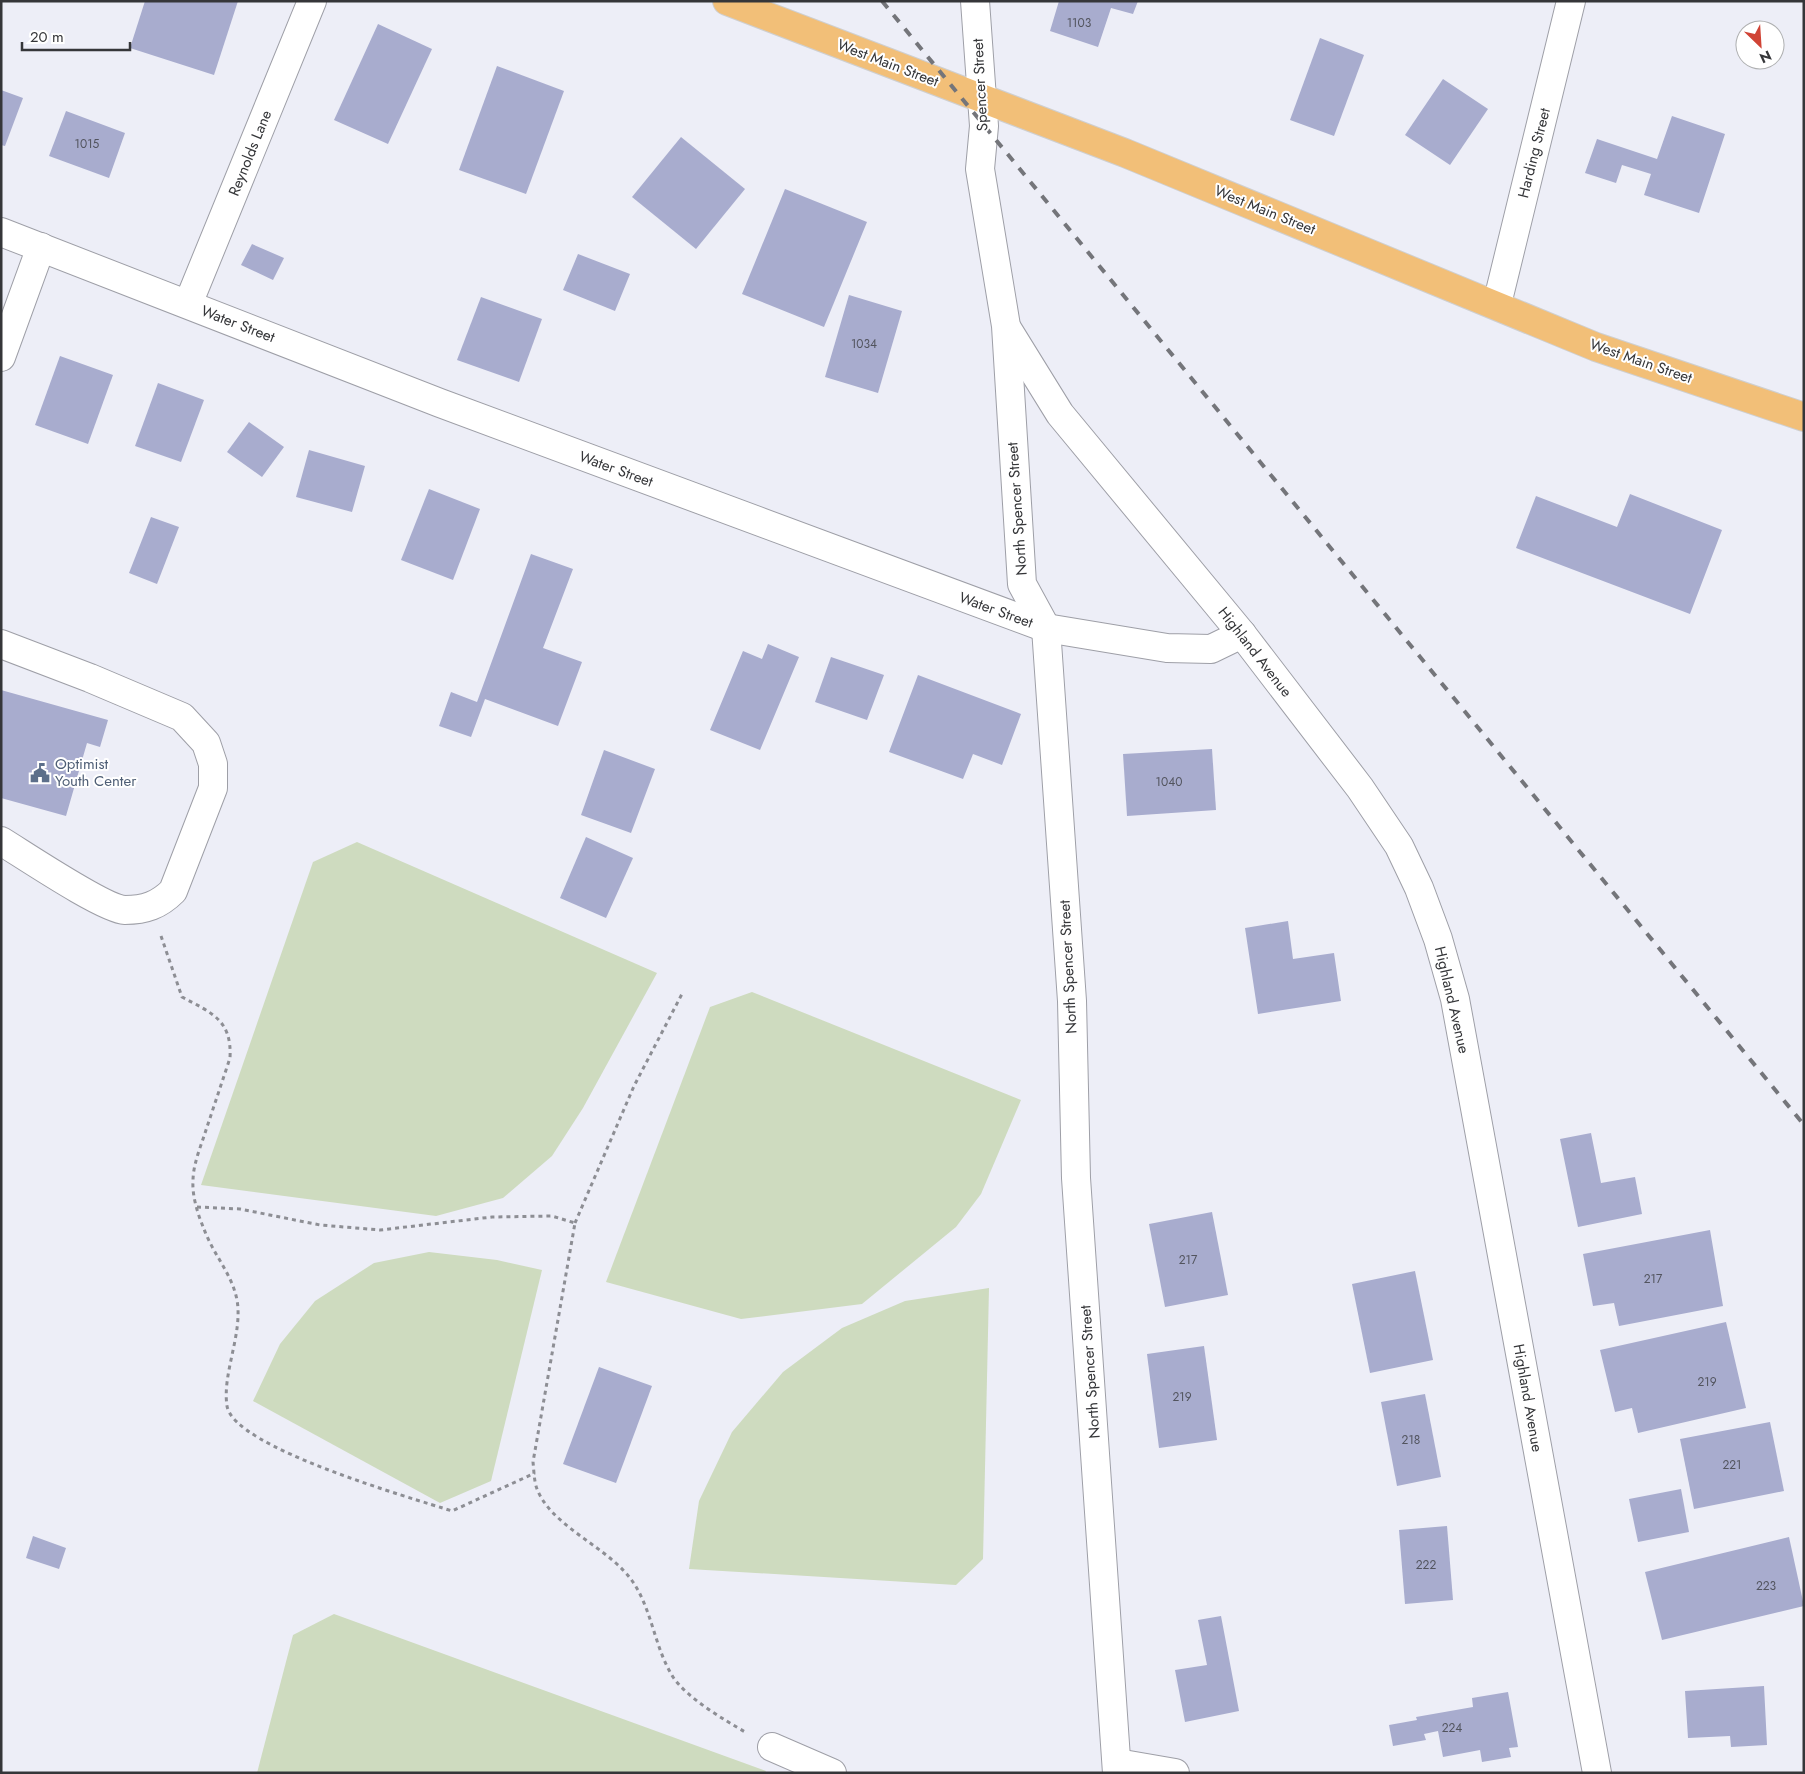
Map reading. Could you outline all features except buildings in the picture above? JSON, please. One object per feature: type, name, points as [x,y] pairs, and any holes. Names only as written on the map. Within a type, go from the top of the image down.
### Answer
[{"type":"main road","name":"West Main Street","points":[[728,1],[1134,157],[1497,304],[1596,347],[1804,417]]},
{"type":"street","name":"Reynolds Lane","points":[[188,304],[312,1]]},
{"type":"street","name":"Spencer Street","points":[[975,1],[984,126],[980,170]]},
{"type":"street","name":"Harding Street","points":[[1497,304],[1571,1]]},
{"type":"street","name":"North Spencer Street","points":[[980,170],[1006,326],[1022,584],[1046,628],[1072,1001],[1076,1178],[1117,1768]]},
{"type":"street","name":"Water Street","points":[[1,232],[440,403],[1046,628],[1167,648],[1211,649],[1242,634]]},
{"type":"street","points":[[1,357],[41,247]]},
{"type":"street","name":"Highland Avenue","points":[[1006,326],[1060,414],[1242,634],[1360,788],[1399,846],[1419,888],[1438,939],[1455,999],[1598,1773]]},
{"type":"street","points":[[1,644],[90,678],[182,717],[206,742],[213,764],[213,788],[173,891],[163,901],[151,907],[123,910],[91,895],[1,841]]},
{"type":"street","points":[[772,1747],[832,1773]]},
{"type":"street","points":[[1117,1768],[1175,1773]]},
{"type":"path","points":[[151,907],[182,997],[220,1018],[227,1031],[230,1058],[198,1154],[192,1181],[204,1230],[231,1278],[238,1302],[236,1340],[227,1406],[235,1419],[249,1431],[306,1462],[452,1511],[535,1473]]},
{"type":"path","points":[[683,992],[634,1086],[575,1223],[533,1462],[536,1488],[546,1504],[560,1519],[625,1572],[644,1601],[658,1645],[674,1678],[698,1700],[730,1723],[772,1747]]},
{"type":"path","points":[[197,1207],[240,1209],[320,1224],[380,1230],[492,1217],[552,1216],[575,1223]]},
{"type":"green space","points":[[357,842],[657,973],[583,1108],[552,1156],[503,1198],[436,1216],[201,1185],[313,862]]},
{"type":"green space","points":[[752,992],[1021,1100],[981,1194],[956,1227],[862,1304],[741,1319],[606,1282],[710,1007]]},
{"type":"green space","points":[[429,1252],[497,1260],[542,1270],[491,1481],[440,1503],[253,1401],[280,1344],[315,1301],[374,1263]]},
{"type":"green space","points":[[989,1288],[983,1559],[956,1585],[689,1569],[699,1501],[732,1432],[783,1372],[842,1328],[905,1301]]},
{"type":"green space","points":[[334,1614],[766,1771],[765,1773],[257,1773],[293,1635]]},
{"type":"railway","points":[[882,1],[1804,1125]]},
{"type":"place","name":"Optimist Youth Center","points":[[40,773]]}]
